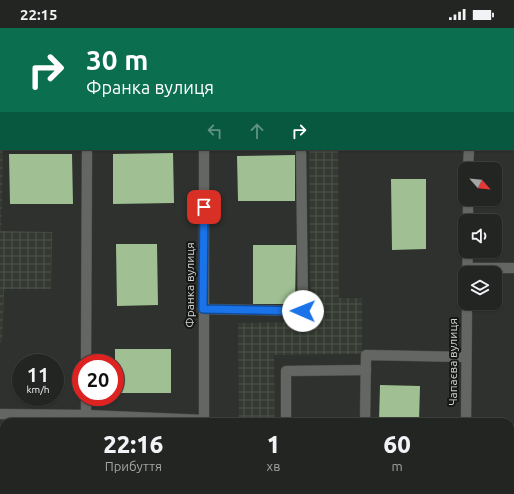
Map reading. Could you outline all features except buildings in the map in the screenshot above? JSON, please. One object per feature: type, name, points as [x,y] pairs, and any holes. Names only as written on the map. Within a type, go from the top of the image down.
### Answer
[{"type":"street","points":[[86,354],[87,150]]},
{"type":"street","name":"Франка вулиця","points":[[204,150],[204,418]]},
{"type":"street","points":[[203,309],[303,311],[301,150]]},
{"type":"street","points":[[468,162],[469,150]]},
{"type":"street","points":[[502,269],[514,268]]},
{"type":"street","name":"Чапаєва вулиця","points":[[466,418],[467,310]]},
{"type":"street","points":[[365,418],[366,355],[466,357]]},
{"type":"street","points":[[286,418],[286,371],[366,370]]},
{"type":"street","points":[[0,414],[86,418],[86,406]]},
{"type":"shaded area","points":[[0,150],[3,150],[1,231],[52,232],[51,289],[4,289],[2,343],[0,343]]},
{"type":"shaded area","points":[[309,150],[338,150],[339,298],[362,298],[362,354],[274,355],[275,418],[239,418],[238,323],[311,322]]},
{"type":"route","points":[[204,207],[203,309],[303,311]]}]
